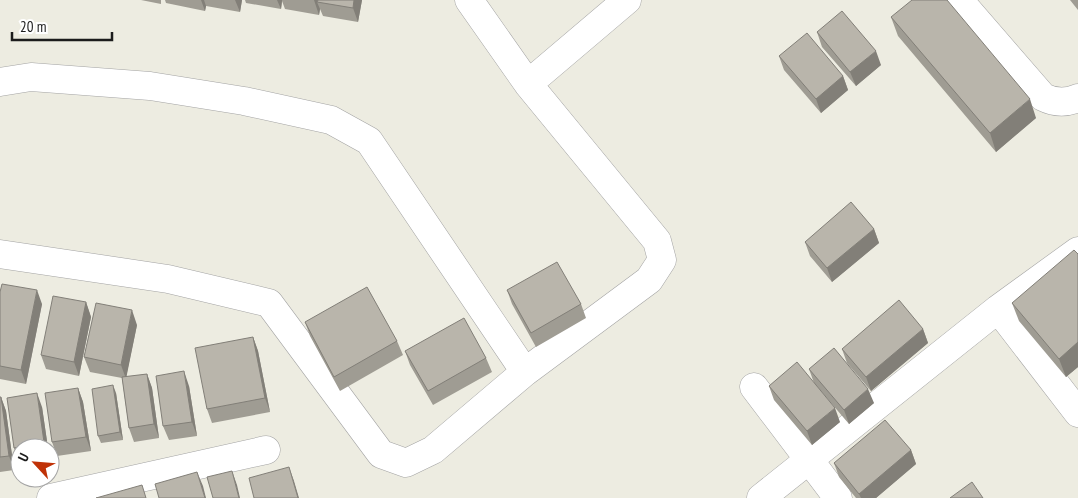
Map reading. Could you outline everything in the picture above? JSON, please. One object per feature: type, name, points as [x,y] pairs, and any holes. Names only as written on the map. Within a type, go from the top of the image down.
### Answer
[{"type":"street","points":[[0,254],[168,279],[268,303],[382,454],[406,463],[433,450],[526,372],[649,280],[662,260],[656,241],[528,84],[469,0]]},
{"type":"street","points":[[528,84],[627,0]]},
{"type":"street","points":[[959,0],[1044,97],[1058,102],[1066,102],[1078,98]]},
{"type":"street","points":[[0,63],[31,77]]},
{"type":"street","points":[[0,82],[31,77],[150,86],[244,102],[331,120],[369,140],[526,372]]},
{"type":"street","points":[[761,498],[998,309],[1078,251]]},
{"type":"street","points":[[998,309],[1078,412]]},
{"type":"street","points":[[754,387],[838,498]]},
{"type":"street","points":[[51,498],[266,450]]},
{"type":"building","points":[[318,0],[354,0],[353,8],[317,2]]},
{"type":"building","points":[[912,0],[947,0],[1030,99],[990,133],[891,17]]},
{"type":"building","points":[[842,11],[876,51],[850,72],[817,32]]},
{"type":"building","points":[[807,33],[843,76],[816,99],[779,56]]},
{"type":"building","points":[[851,202],[874,229],[827,268],[805,242]]},
{"type":"building","points":[[1074,250],[1078,254],[1078,342],[1059,359],[1012,303]]},
{"type":"building","points":[[557,262],[581,304],[531,333],[507,290]]},
{"type":"building","points":[[2,284],[37,290],[21,370],[0,366],[0,292]]},
{"type":"building","points":[[367,287],[397,341],[334,377],[305,322]]},
{"type":"building","points":[[53,296],[86,302],[74,362],[41,355]]},
{"type":"building","points":[[899,300],[923,329],[866,377],[842,349]]},
{"type":"building","points":[[96,303],[132,310],[121,365],[84,357]]},
{"type":"building","points":[[464,318],[486,358],[428,391],[405,351]]},
{"type":"building","points":[[253,337],[265,398],[207,409],[195,348]]},
{"type":"building","points":[[834,348],[868,389],[844,410],[809,369]]},
{"type":"building","points":[[797,362],[835,408],[807,431],[769,386]]},
{"type":"building","points":[[184,371],[192,422],[163,426],[156,376]]},
{"type":"building","points":[[147,374],[154,424],[129,428],[122,377]]},
{"type":"building","points":[[113,385],[120,432],[98,436],[92,389]]},
{"type":"building","points":[[78,388],[86,437],[60,441],[60,438],[51,438],[45,393]]},
{"type":"building","points":[[37,393],[43,438],[13,438],[7,398]]},
{"type":"building","points":[[0,397],[9,456],[0,457]]},
{"type":"building","points":[[885,420],[911,450],[859,494],[834,463]]},
{"type":"building","points":[[289,467],[298,498],[254,498],[249,478]]},
{"type":"building","points":[[232,471],[239,498],[213,498],[207,477]]},
{"type":"building","points":[[197,472],[205,498],[159,498],[155,484]]},
{"type":"building","points":[[972,482],[983,498],[950,498]]},
{"type":"building","points":[[142,485],[146,498],[96,498]]}]
